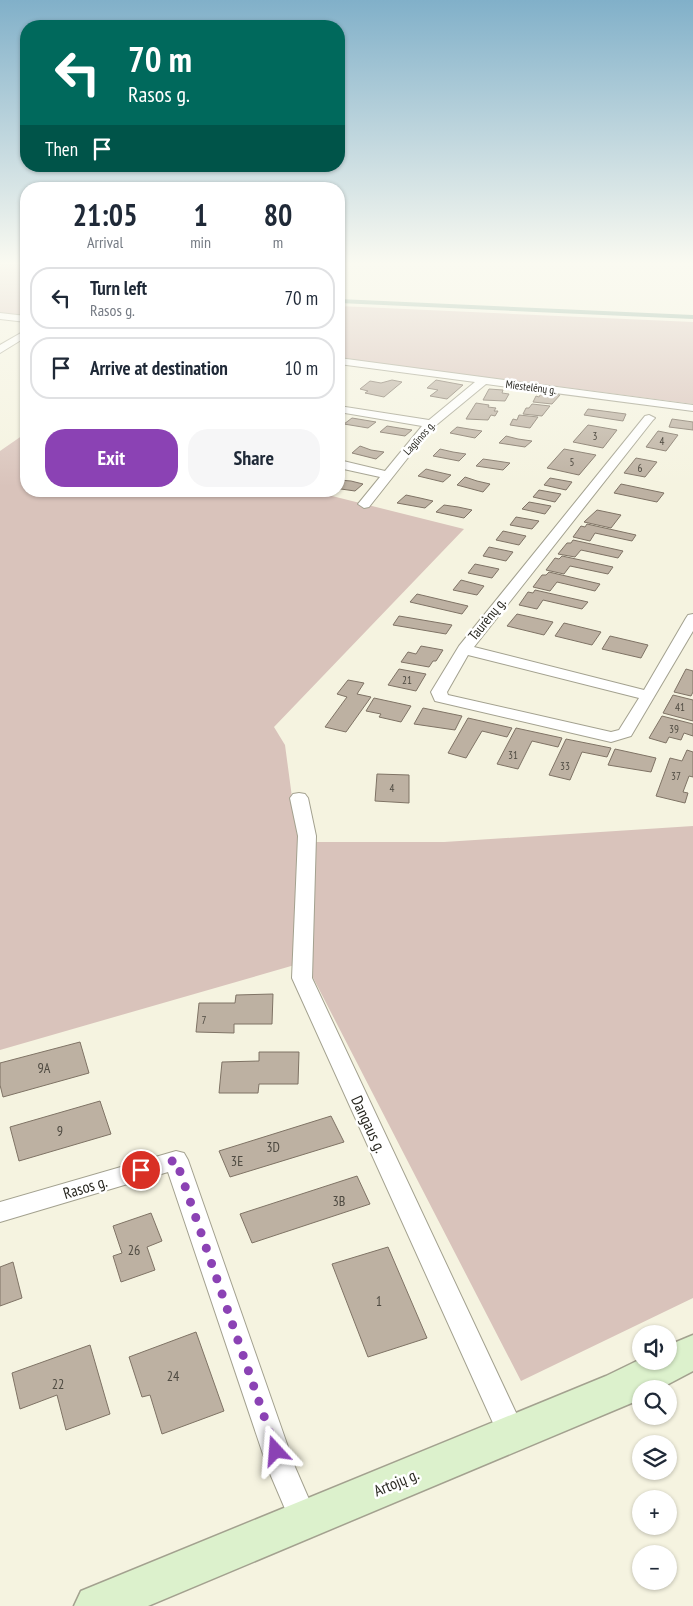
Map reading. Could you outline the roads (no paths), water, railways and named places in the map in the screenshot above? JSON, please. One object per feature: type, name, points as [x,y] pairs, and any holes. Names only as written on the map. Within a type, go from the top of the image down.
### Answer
[{"type":"main road","name":"Artojų g.","points":[[96,1606],[620,1389],[693,1352]]},
{"type":"street","points":[[0,350],[20,338]]},
{"type":"street","name":"Miestelėnų g.","points":[[345,362],[693,408]]},
{"type":"street","name":"Lagūnos g.","points":[[364,504],[431,424],[483,381]]},
{"type":"street","points":[[646,402],[649,418]]},
{"type":"street","name":"Taurėnų g.","points":[[648,696],[464,649],[649,418],[678,406]]},
{"type":"street","points":[[345,410],[431,424]]},
{"type":"street","points":[[345,466],[387,476]]},
{"type":"street","points":[[464,649],[439,692],[441,698],[611,738],[625,733],[693,618]]},
{"type":"street","name":"Dangaus g.","points":[[299,798],[307,836],[302,978],[512,1434]]},
{"type":"street","name":"Rasos g.","points":[[0,1212],[176,1160],[282,1469],[304,1520]]}]
